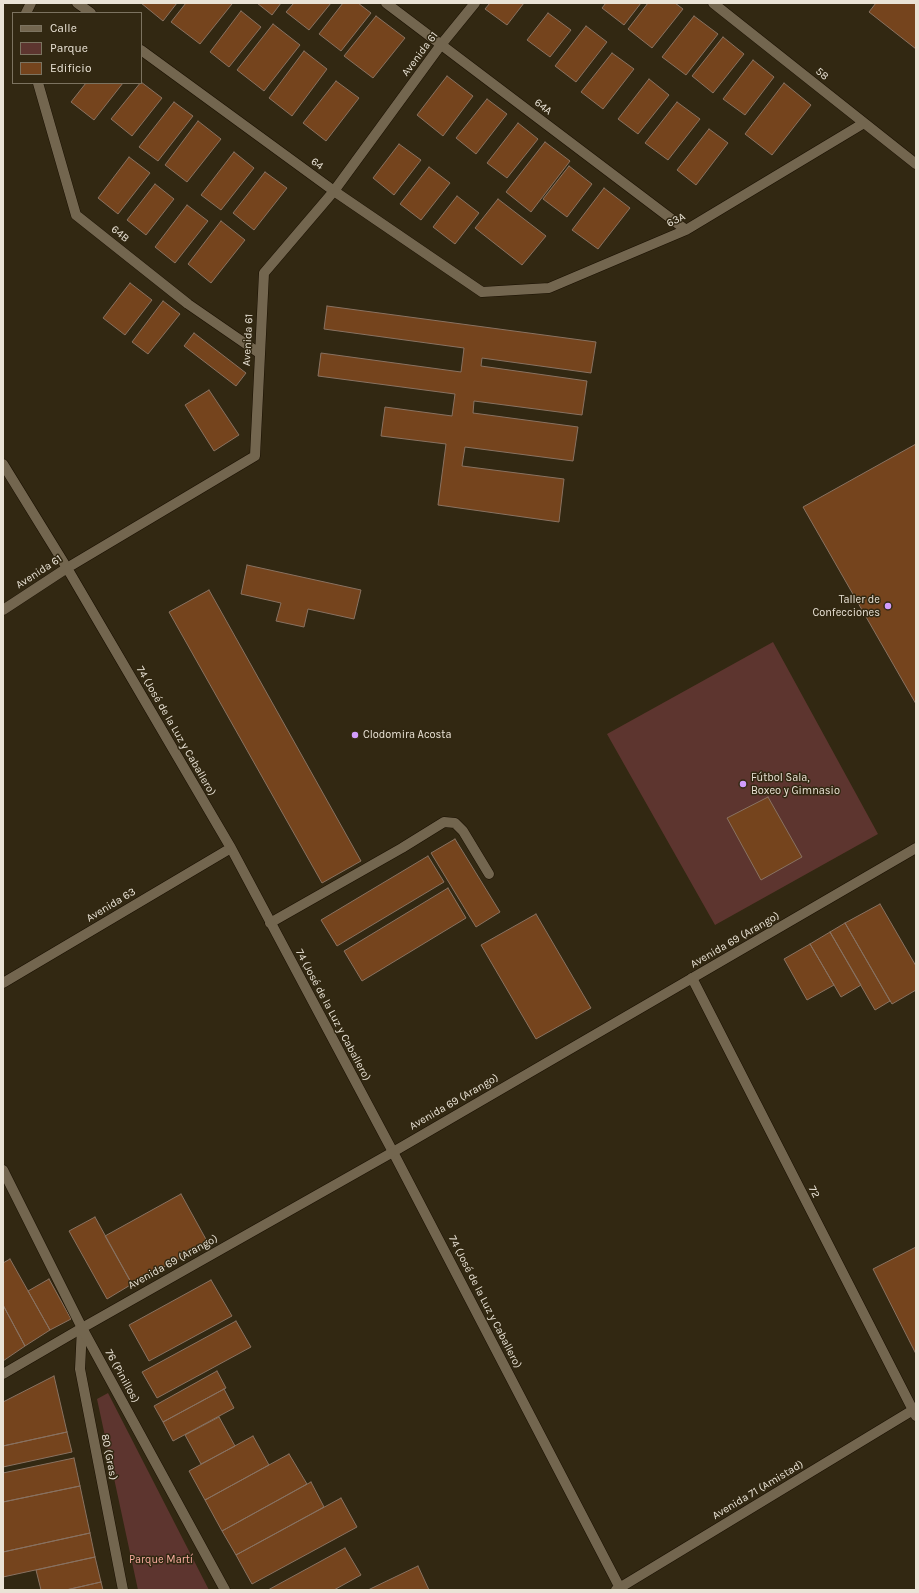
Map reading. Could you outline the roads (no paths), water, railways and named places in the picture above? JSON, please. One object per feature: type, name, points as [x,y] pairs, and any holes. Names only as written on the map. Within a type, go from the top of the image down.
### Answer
[{"type":"street","points":[[26,12],[31,3]]},
{"type":"street","points":[[77,3],[90,12]]},
{"type":"street","name":"64A","points":[[386,3],[440,46],[686,230]]},
{"type":"street","name":"Avenida 61","points":[[3,610],[67,568],[255,456],[264,273],[334,191],[440,46],[475,3]]},
{"type":"street","name":"58","points":[[713,3],[916,164]]},
{"type":"street","name":"64","points":[[142,51],[334,191],[482,292]]},
{"type":"street","name":"64B","points":[[38,84],[76,214],[188,304],[259,353]]},
{"type":"street","name":"63A","points":[[482,292],[549,288],[686,230],[864,123]]},
{"type":"street","name":"74 (José de la Luz y Caballero)","points":[[3,464],[67,568],[230,848],[393,1152],[619,1589]]},
{"type":"street","points":[[270,923],[402,848],[444,822],[455,823],[464,831],[489,874]]},
{"type":"street","name":"Avenida 63","points":[[3,983],[230,848]]},
{"type":"street","name":"Avenida 69 (Arango)","points":[[3,1374],[393,1152],[916,848]]},
{"type":"street","name":"72","points":[[692,978],[914,1413]]},
{"type":"street","name":"76 (Pinillos)","points":[[3,1170],[82,1328],[225,1590]]},
{"type":"street","name":"80 (Gras)","points":[[82,1328],[80,1369],[123,1590]]},
{"type":"street","name":"Avenida 71 (Amistad)","points":[[619,1589],[914,1413]]},
{"type":"place","name":"Taller de Confecciones","points":[[888,606]]},
{"type":"place","name":"Clodomira Acosta","points":[[355,735]]},
{"type":"place","name":"Fútbol Sala, Boxeo y Gimnasio","points":[[743,784]]},
{"type":"park label","name":"Parque Martí","points":[[161,1560]]}]
